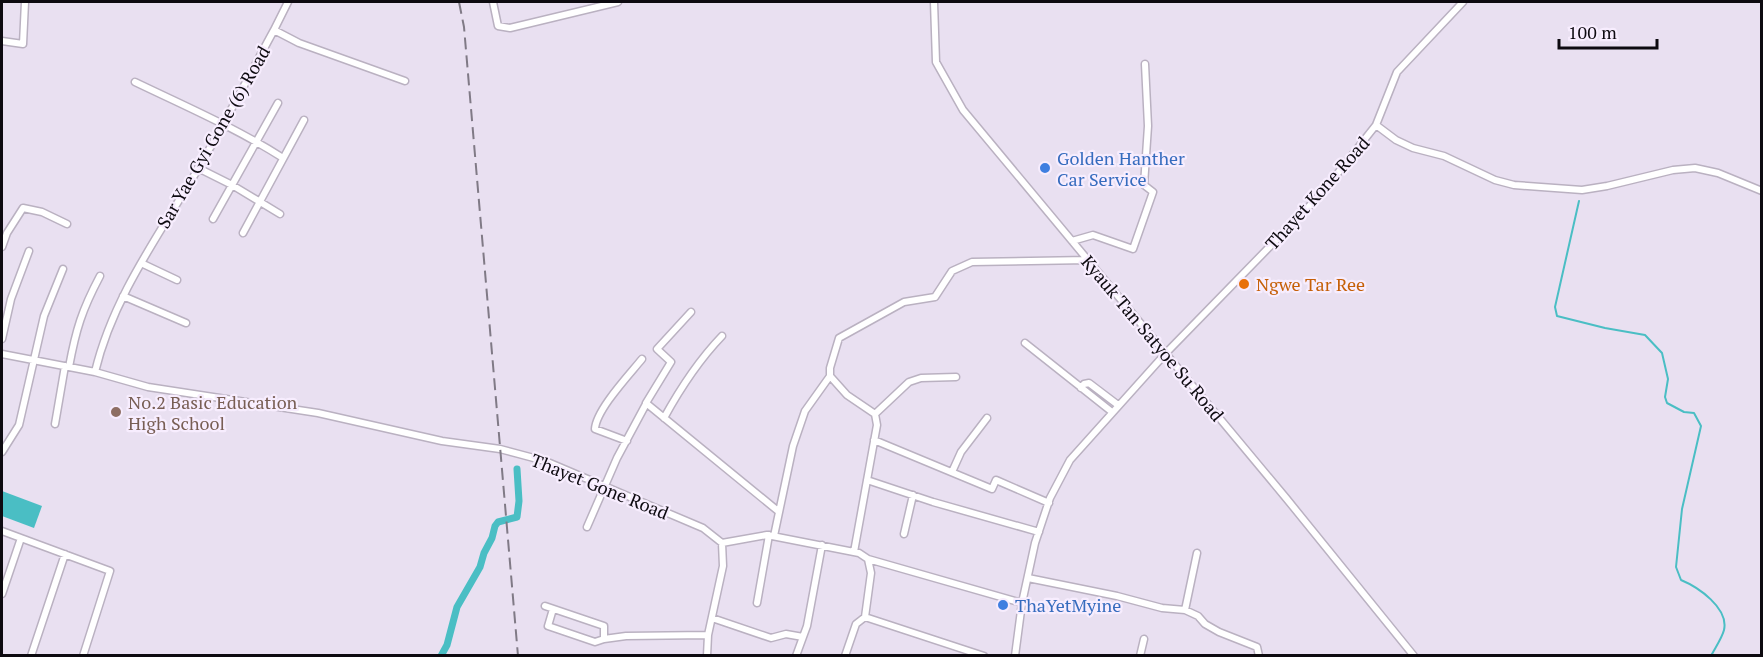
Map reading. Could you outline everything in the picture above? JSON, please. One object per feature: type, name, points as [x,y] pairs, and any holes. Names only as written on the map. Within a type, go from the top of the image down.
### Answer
[{"type":"street","points":[[2,41],[23,44],[25,2]]},
{"type":"street","points":[[274,30],[288,2]]},
{"type":"street","points":[[493,2],[498,26],[510,28],[618,2]]},
{"type":"street","name":"Kyauk Tan Satyoe Su Road","points":[[934,2],[936,62],[963,110],[1414,656]]},
{"type":"street","name":"Thayet Kone Road","points":[[1015,656],[1022,603],[1039,532],[1048,503],[1070,460],[1166,353],[1322,193],[1376,125],[1397,72],[1463,2]]},
{"type":"street","name":"Sar Yae Gyi Gone (6) Road","points":[[95,372],[102,345],[123,296],[198,168],[274,30],[299,43],[405,81]]},
{"type":"street","points":[[1072,241],[1093,235],[1133,249],[1154,192],[1144,185],[1148,126],[1145,64]]},
{"type":"street","points":[[135,82],[222,123],[257,141],[283,158]]},
{"type":"street","points":[[213,219],[278,104]]},
{"type":"street","points":[[243,233],[304,120]]},
{"type":"street","points":[[1376,125],[1404,144],[1444,156],[1495,180],[1514,185],[1582,190],[1673,170],[1695,168],[1718,173],[1761,191]]},
{"type":"street","points":[[198,168],[232,185],[280,214]]},
{"type":"street","points":[[2,248],[7,233],[23,208],[42,212],[67,224]]},
{"type":"street","points":[[2,339],[11,299],[29,251]]},
{"type":"street","points":[[757,603],[793,446],[805,411],[830,376],[830,368],[839,339],[904,302],[935,297],[952,271],[972,262],[1088,260]]},
{"type":"street","points":[[141,263],[177,280]]},
{"type":"street","points":[[2,452],[18,425],[47,306],[63,269]]},
{"type":"street","points":[[55,424],[80,316],[100,276]]},
{"type":"street","points":[[123,296],[186,322]]},
{"type":"street","points":[[587,527],[627,441],[671,362],[657,350],[691,312]]},
{"type":"street","points":[[664,418],[683,383],[704,354],[722,336]]},
{"type":"street","points":[[1025,343],[1112,412]]},
{"type":"street","name":"Thayet Gone Road","points":[[2,354],[95,372],[148,387],[318,413],[442,441],[500,449],[545,461],[703,528],[722,543]]},
{"type":"street","points":[[627,441],[595,429],[595,426],[622,383],[642,360]]},
{"type":"street","points":[[830,376],[847,395],[875,414],[877,425],[855,552]]},
{"type":"street","points":[[875,414],[909,382],[921,378],[956,377]]},
{"type":"street","points":[[1081,388],[1084,384],[1089,383],[1118,405]]},
{"type":"street","points":[[646,404],[778,511]]},
{"type":"street","points":[[952,472],[962,452],[987,418]]},
{"type":"street","points":[[874,440],[992,489],[996,480],[1048,503]]},
{"type":"street","points":[[867,480],[1039,532]]},
{"type":"street","points":[[904,534],[913,495]]},
{"type":"street","points":[[2,531],[110,570],[83,656]]},
{"type":"street","points":[[706,656],[723,566],[722,543],[772,536],[822,545],[855,552],[868,559],[1022,603]]},
{"type":"street","points":[[2,594],[21,538]]},
{"type":"street","points":[[796,656],[807,626],[822,545]]},
{"type":"street","points":[[1185,610],[1197,553]]},
{"type":"street","points":[[31,656],[65,554]]},
{"type":"street","points":[[845,656],[856,624],[865,617],[871,573],[868,559]]},
{"type":"street","points":[[1028,578],[1117,596],[1162,608],[1185,610],[1198,616],[1204,624],[1219,632],[1257,647],[1259,656]]},
{"type":"street","points":[[545,606],[604,626],[604,639]]},
{"type":"street","points":[[553,609],[548,626],[595,642],[626,636],[708,636]]},
{"type":"street","points":[[865,617],[984,656]]},
{"type":"street","points":[[712,618],[771,638],[786,634],[803,637]]},
{"type":"street","points":[[1140,656],[1144,639]]},
{"type":"water","points":[[2,491],[42,506],[34,528],[2,516]]},
{"type":"waterway","points":[[1579,201],[1555,307],[1557,316],[1645,335],[1662,353],[1668,379],[1665,397],[1667,403],[1684,412],[1694,413],[1701,426],[1682,509],[1676,567],[1681,580],[1711,599],[1722,614],[1724,630],[1711,656]]},
{"type":"waterway","points":[[441,656],[447,645],[457,607],[480,567],[495,526],[498,522],[517,517],[519,501],[517,469]]},
{"type":"railway","points":[[459,2],[464,27],[518,656]]},
{"type":"place","name":"Golden Hanther Car Service","points":[[1045,168]]},
{"type":"place","name":"Ngwe Tar Ree","points":[[1244,284]]},
{"type":"place","name":"No.2 Basic Education High School","points":[[116,412]]},
{"type":"place","name":"ThaYetMyine","points":[[1003,605]]}]
